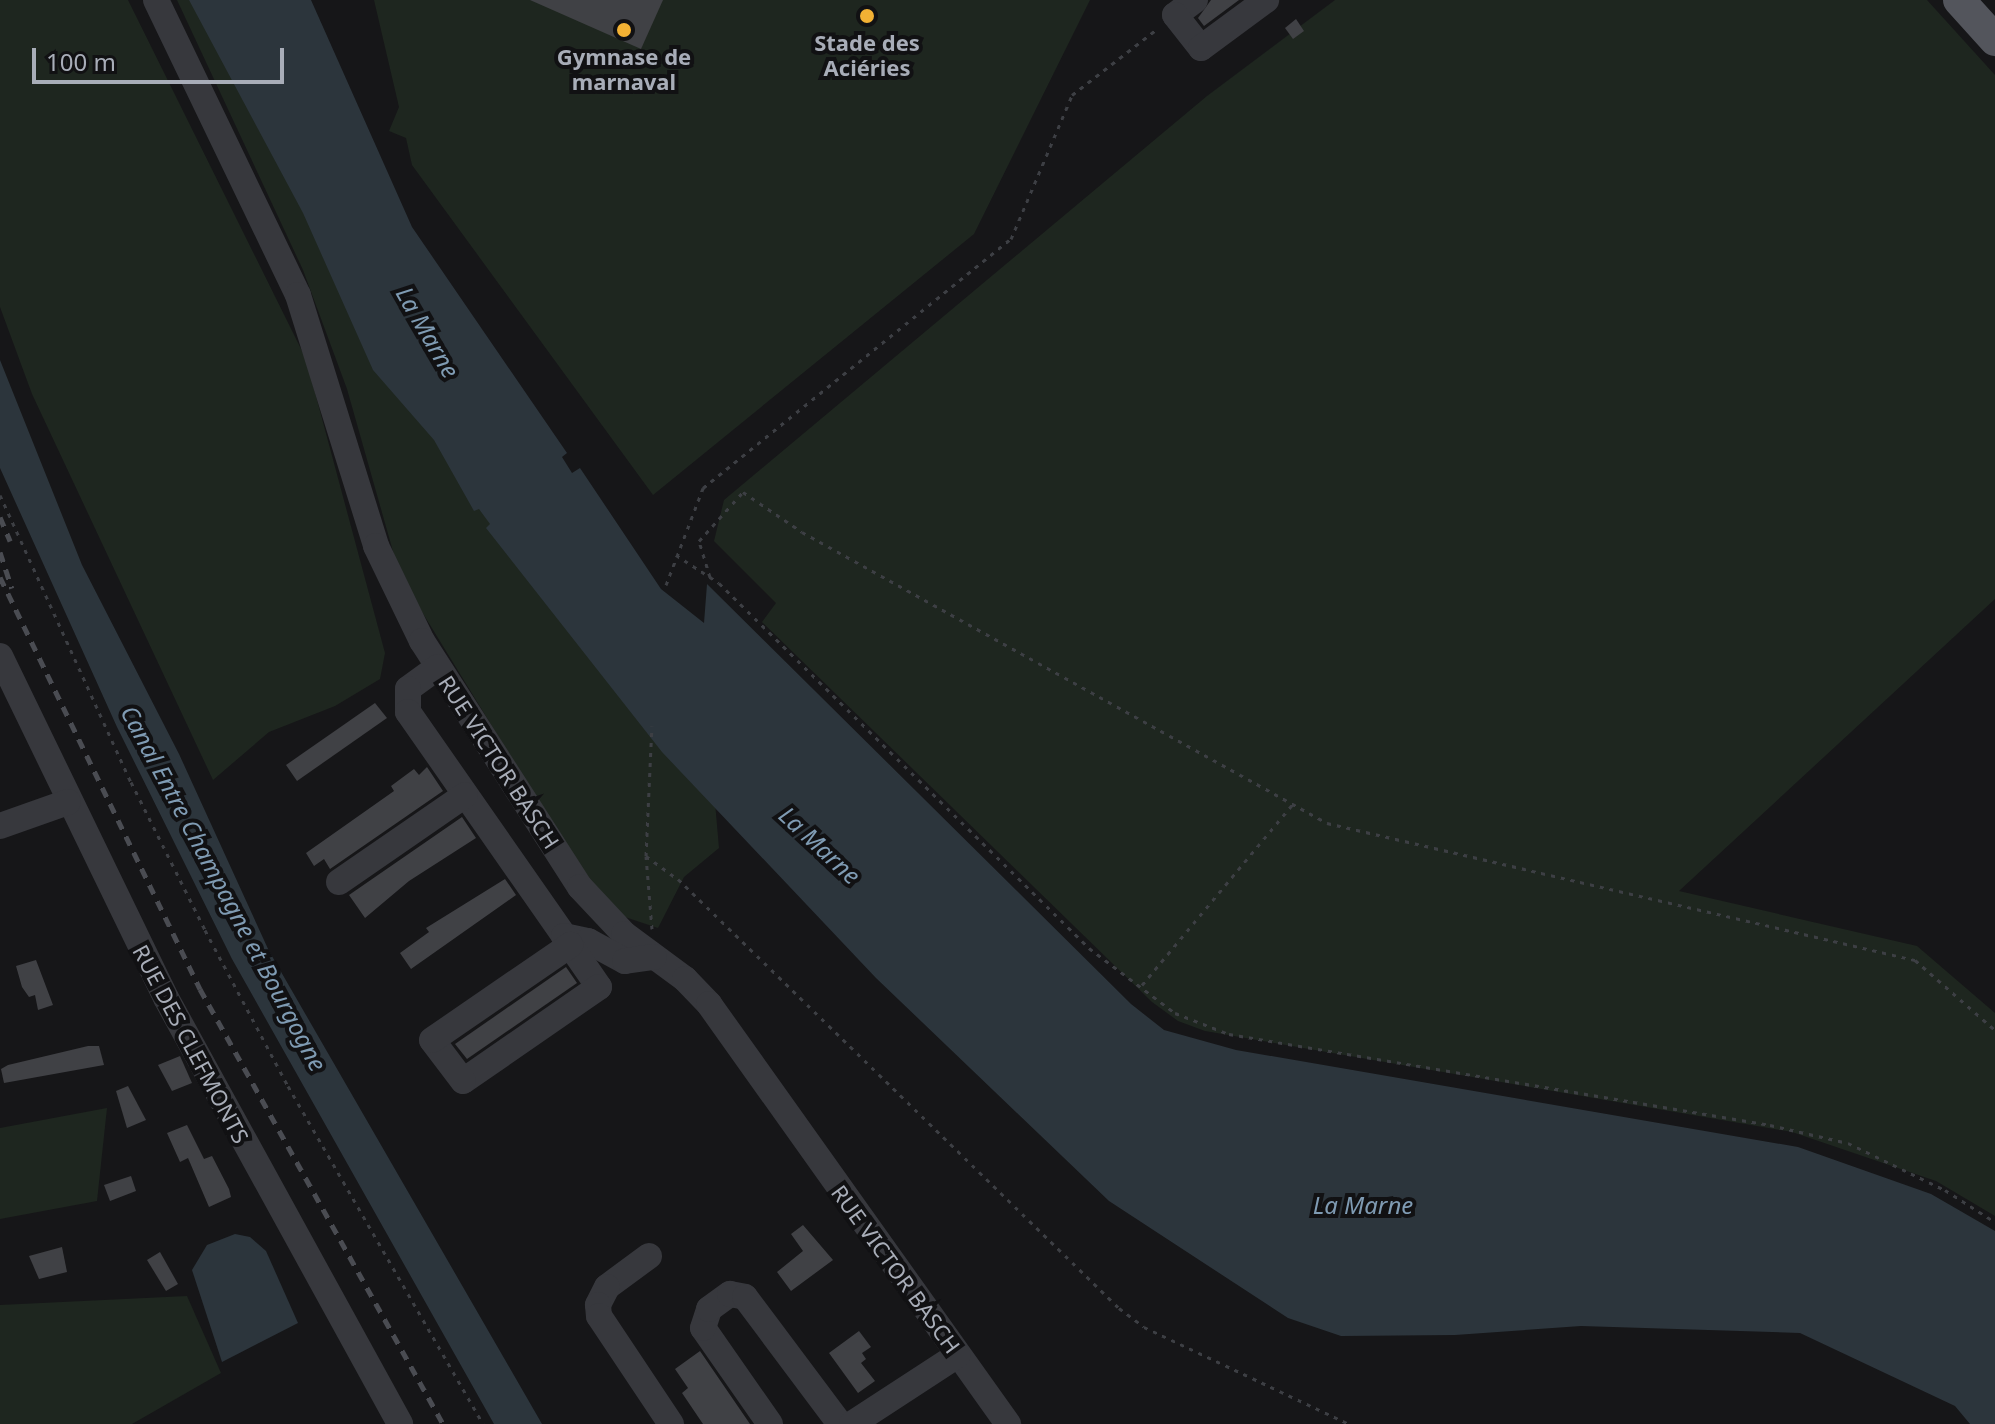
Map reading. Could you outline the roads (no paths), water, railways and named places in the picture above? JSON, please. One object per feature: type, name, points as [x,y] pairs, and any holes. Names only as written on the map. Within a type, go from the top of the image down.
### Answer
[{"type":"main road","points":[[1959,0],[1995,40]]},
{"type":"street","name":"RUE VICTOR BASCH","points":[[156,0],[298,295],[380,556],[438,667],[580,887],[709,1004],[1008,1424]]},
{"type":"street","points":[[1185,7],[1201,48],[1266,0]]},
{"type":"street","name":"RUE DES CLEFMONTS","points":[[0,656],[68,802],[226,1113],[400,1424]]},
{"type":"street","points":[[438,667],[408,689],[405,701],[465,795],[567,941],[599,987],[463,1081],[432,1040],[567,941],[588,941],[625,961],[654,957]]},
{"type":"street","points":[[339,882],[465,795]]},
{"type":"street","points":[[0,826],[68,802]]},
{"type":"street","points":[[649,1256],[607,1287],[598,1305],[599,1316],[671,1424]]},
{"type":"street","points":[[770,1424],[703,1328],[709,1309],[730,1294],[745,1297],[840,1424]]},
{"type":"street","points":[[852,1424],[958,1355]]},
{"type":"water","name":"La Marne","points":[[189,0],[311,0],[412,227],[567,453],[562,457],[572,473],[580,468],[661,589],[704,623],[707,584],[1131,1004],[1164,1030],[1236,1050],[1798,1147],[1931,1194],[1995,1231],[1995,1424],[1970,1424],[1955,1406],[1800,1333],[1581,1326],[1455,1335],[1341,1336],[1288,1318],[1109,1201],[876,978],[662,752],[486,528],[490,524],[479,509],[474,511],[434,440],[373,370],[303,213]]},
{"type":"water","name":"Canal Entre Champagne et Bourgogne","points":[[0,360],[82,565],[179,754],[269,951],[542,1424],[494,1424],[232,959],[117,727],[0,468]]},
{"type":"water","points":[[235,1234],[250,1237],[266,1251],[298,1323],[222,1362],[192,1270],[207,1245]]},
{"type":"railway","points":[[0,517],[10,541]]},
{"type":"railway","points":[[0,552],[12,588]]},
{"type":"railway","points":[[0,577],[200,989],[443,1424]]},
{"type":"place","name":"Stade des Aciéries","points":[[867,16]]},
{"type":"place","name":"Gymnase de marnaval","points":[[624,30]]}]
